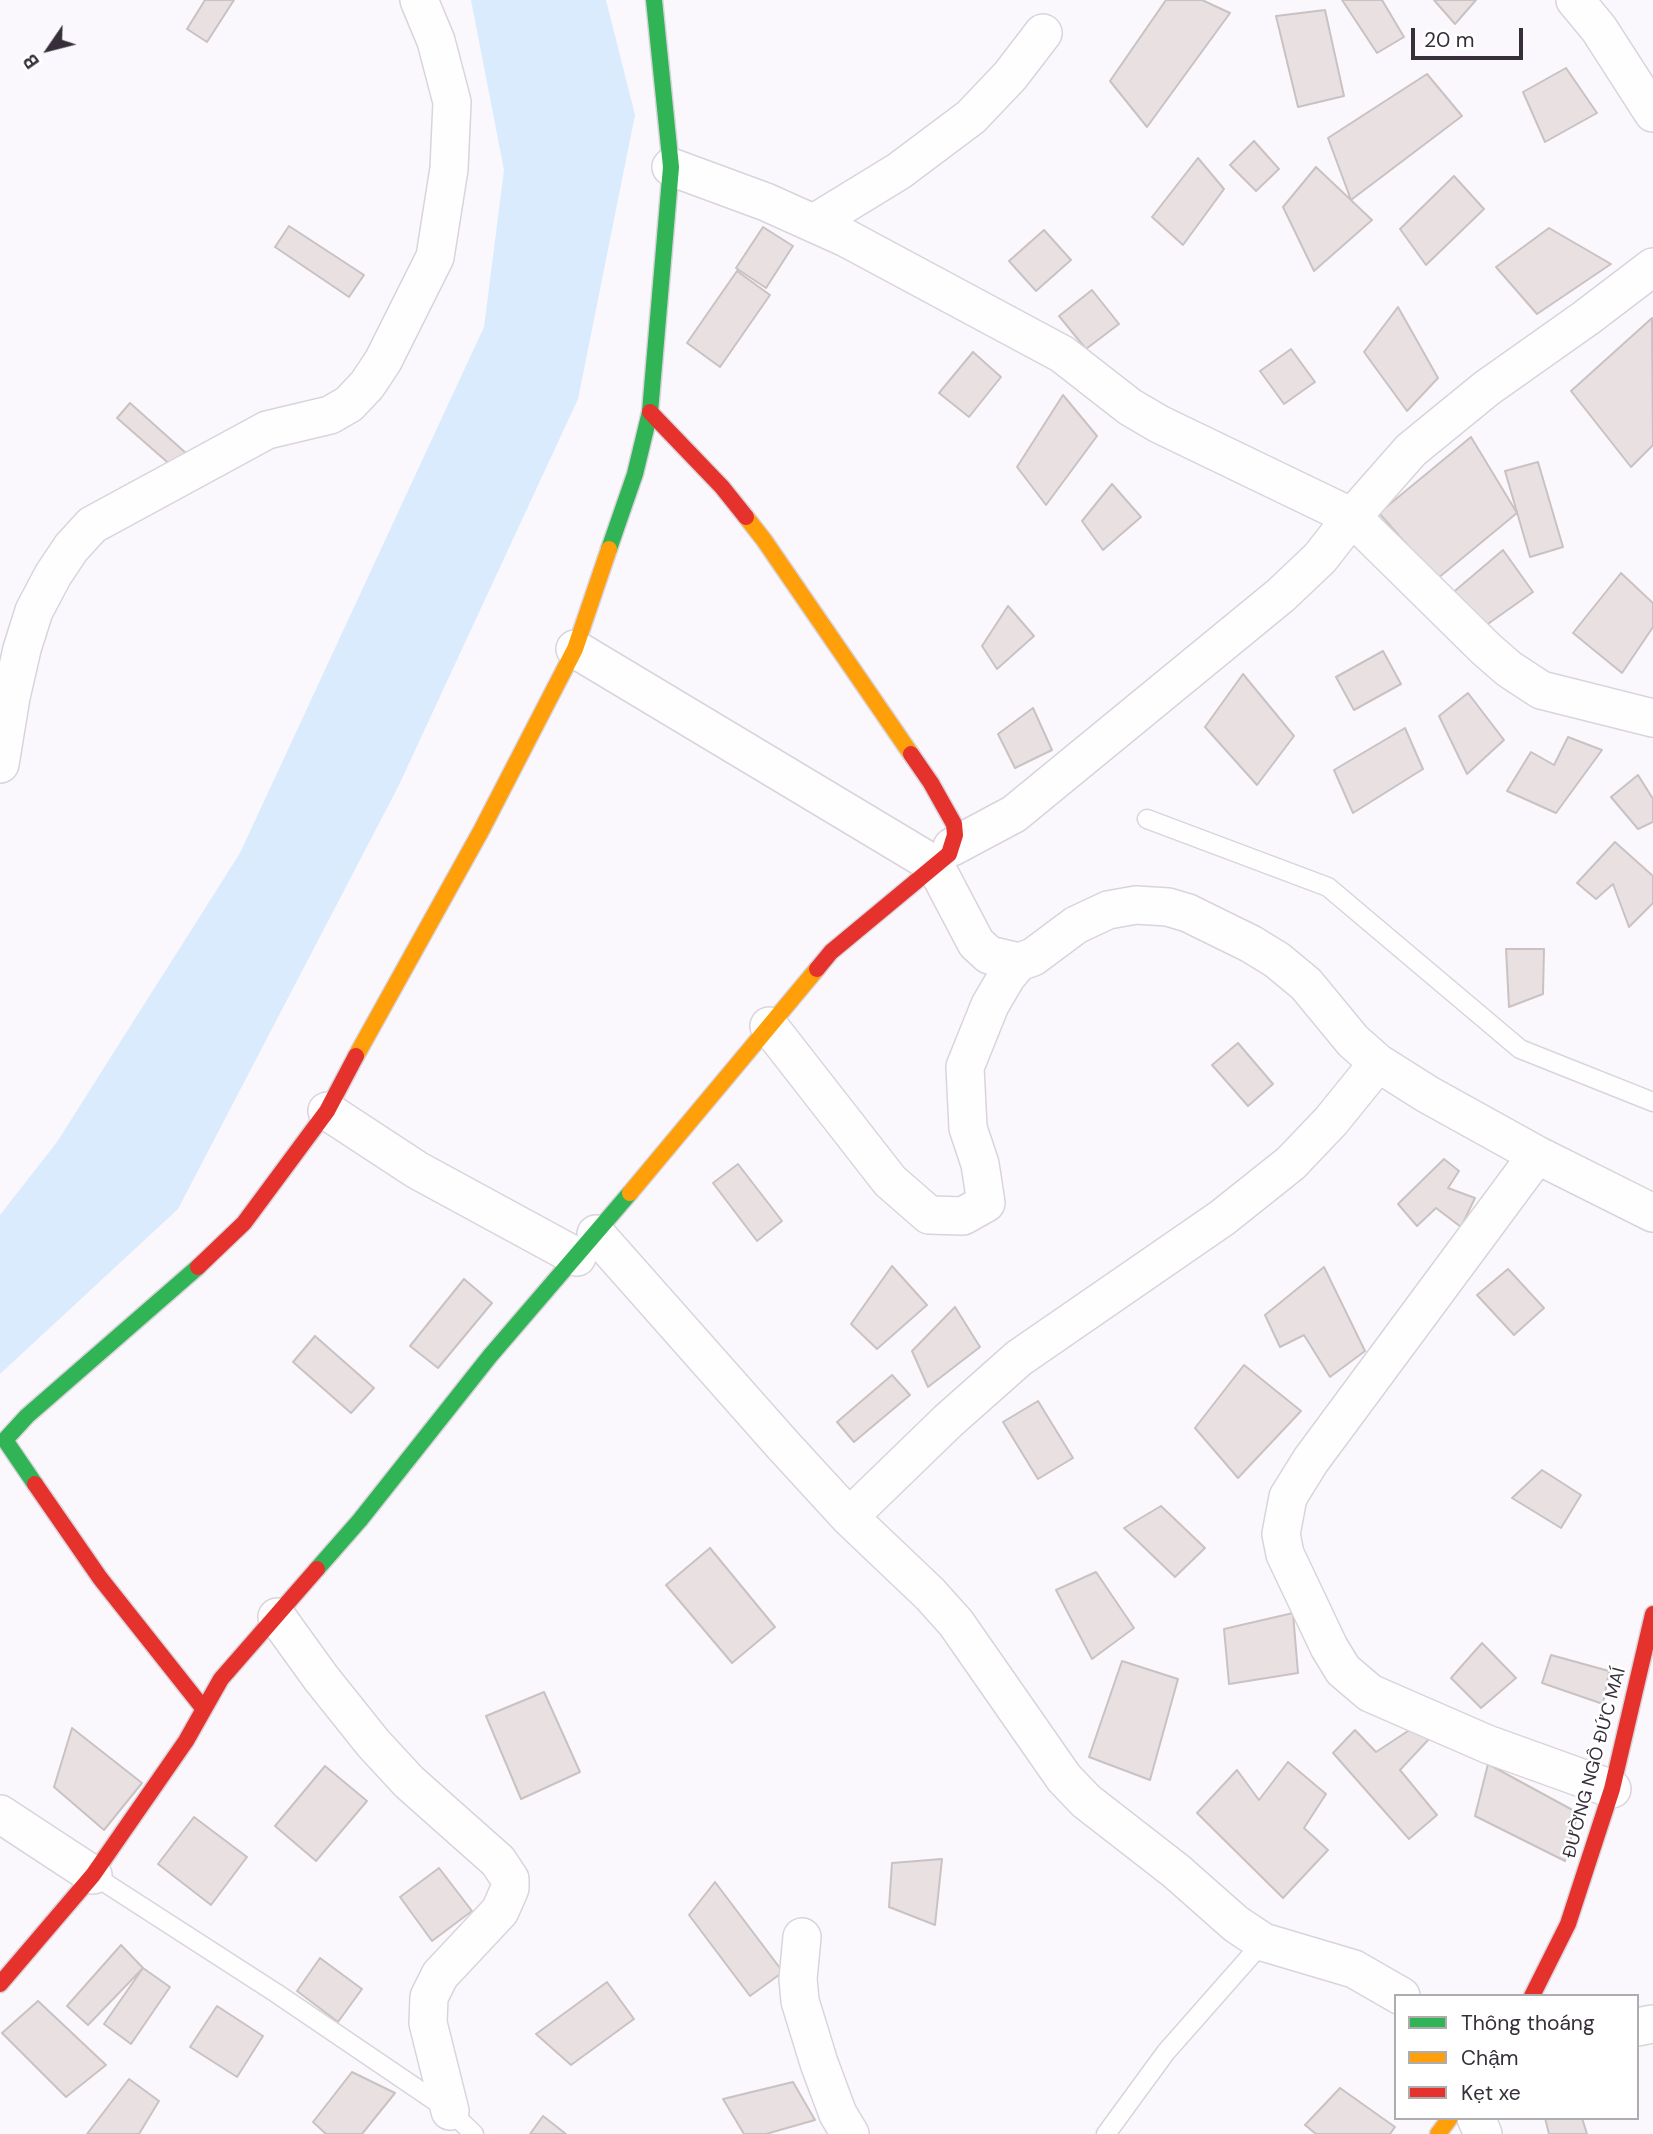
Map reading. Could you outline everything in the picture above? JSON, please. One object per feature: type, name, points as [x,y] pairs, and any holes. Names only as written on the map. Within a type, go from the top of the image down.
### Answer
[{"type":"street","points":[[0,764],[13,685],[34,611],[71,548],[92,525],[267,430],[330,415],[349,404],[367,385],[383,361],[435,257],[450,169],[452,102],[436,41],[419,0]]},
{"type":"street","points":[[203,1708],[100,1578],[5,1440],[27,1416],[179,1284],[244,1223],[327,1111],[380,1010],[481,831],[575,649],[635,474],[650,412],[671,167],[654,0]]},
{"type":"street","points":[[1575,0],[1599,29],[1653,113]]},
{"type":"street","points":[[814,223],[899,171],[971,117],[1010,76],[1044,33]]},
{"type":"street","points":[[671,167],[814,223],[972,304],[1062,354],[1130,407],[1159,424],[1352,517],[1486,649],[1525,681],[1541,690],[1653,718]]},
{"type":"street","points":[[0,1984],[93,1875],[186,1741],[221,1679],[360,1520],[490,1356],[586,1246],[831,952],[944,856],[1014,814],[1281,595],[1320,558],[1411,450],[1487,388],[1653,267]]},
{"type":"street","points":[[650,412],[722,487],[764,540],[930,783],[954,824],[955,835],[944,856]]},
{"type":"street","points":[[575,649],[944,856],[976,943],[989,955],[1019,961],[1033,957],[1076,925],[1108,910],[1136,905],[1168,907],[1214,925],[1276,960],[1306,984],[1353,1041],[1378,1063],[1427,1094],[1537,1155],[1653,1213]]},
{"type":"street","points":[[769,1026],[890,1181],[929,1214],[963,1216],[986,1203],[980,1164],[968,1128],[965,1067],[990,1005],[1019,961]]},
{"type":"street","points":[[849,1517],[948,1421],[1019,1358],[1222,1218],[1291,1163],[1331,1121],[1378,1063]]},
{"type":"street","points":[[327,1111],[417,1170],[586,1246],[849,1517],[930,1594],[956,1623],[1065,1778],[1086,1801],[1176,1871],[1236,1924],[1263,1942],[1354,1969],[1398,1994]]},
{"type":"street","points":[[1537,1155],[1311,1460],[1288,1497],[1281,1534],[1285,1554],[1329,1647],[1343,1670],[1370,1693],[1487,1744],[1612,1789]]},
{"type":"street","name":"ĐƯỜNG NGÔ ĐỨC MAÍ","points":[[1533,1994],[1568,1924],[1612,1789],[1653,1614]]},
{"type":"street","points":[[277,1617],[373,1743],[409,1782],[498,1861],[510,1879],[510,1888],[500,1911],[440,1975],[429,1997],[428,2023],[462,2123]]},
{"type":"street","points":[[0,1814],[93,1875]]},
{"type":"street","points":[[802,1937],[798,1979],[800,2001],[838,2114],[850,2134]]},
{"type":"lane","points":[[1147,818],[1328,887],[1520,1049],[1653,1102]]},
{"type":"lane","points":[[93,1875],[276,1993],[462,2123]]},
{"type":"lane","points":[[1106,2134],[1166,2052],[1263,1942]]},
{"type":"water","points":[[471,0],[606,0],[635,115],[578,399],[398,787],[178,1209],[0,1374],[0,1215],[57,1142],[240,853],[484,327],[504,170]]},
{"type":"building","points":[[205,0],[234,0],[207,42],[187,29]]},
{"type":"building","points":[[1166,0],[1202,0],[1230,13],[1147,127],[1110,81]]},
{"type":"building","points":[[1342,0],[1382,0],[1404,37],[1377,53]]},
{"type":"building","points":[[1434,0],[1476,0],[1455,24]]},
{"type":"building","points":[[1325,10],[1344,96],[1298,107],[1276,16]]},
{"type":"building","points":[[1566,68],[1597,113],[1545,142],[1523,92]]},
{"type":"building","points":[[1427,74],[1462,116],[1351,200],[1328,138]]},
{"type":"building","points":[[1254,141],[1279,169],[1256,191],[1230,165]]},
{"type":"building","points":[[1198,158],[1224,189],[1183,245],[1152,217]]},
{"type":"building","points":[[1316,167],[1372,220],[1314,271],[1283,207]]},
{"type":"building","points":[[1454,176],[1484,209],[1426,265],[1400,229]]},
{"type":"building","points":[[289,226],[364,275],[349,297],[275,247]]},
{"type":"building","points":[[763,227],[793,246],[766,288],[736,268]]},
{"type":"building","points":[[1549,228],[1611,264],[1537,314],[1496,267]]},
{"type":"building","points":[[1044,230],[1071,260],[1036,291],[1009,261]]},
{"type":"building","points":[[737,271],[770,295],[720,367],[687,343]]},
{"type":"building","points":[[1092,290],[1119,324],[1086,349],[1059,316]]},
{"type":"building","points":[[1398,307],[1438,378],[1407,411],[1364,352]]},
{"type":"building","points":[[1652,318],[1653,445],[1631,467],[1571,391]]},
{"type":"building","points":[[1291,349],[1315,382],[1284,404],[1260,371]]},
{"type":"building","points":[[973,352],[1001,377],[969,417],[939,393]]},
{"type":"building","points":[[1063,395],[1097,436],[1046,505],[1017,467]]},
{"type":"building","points":[[130,403],[187,454],[174,468],[117,418]]},
{"type":"building","points":[[1471,437],[1517,513],[1437,579],[1379,513]]},
{"type":"building","points":[[1538,462],[1563,547],[1530,557],[1505,471]]},
{"type":"building","points":[[1112,484],[1141,517],[1103,550],[1082,521]]},
{"type":"building","points":[[1503,550],[1533,592],[1485,626],[1450,595]]},
{"type":"building","points":[[1621,573],[1653,603],[1653,627],[1622,673],[1573,633]]},
{"type":"building","points":[[1008,606],[1034,636],[997,669],[982,646]]},
{"type":"building","points":[[1383,651],[1401,684],[1354,710],[1336,677]]},
{"type":"building","points":[[1243,674],[1294,736],[1257,785],[1205,727]]},
{"type":"building","points":[[1468,693],[1504,740],[1467,774],[1439,716]]},
{"type":"building","points":[[1033,708],[1052,750],[1015,768],[998,734]]},
{"type":"building","points":[[1405,728],[1423,769],[1353,813],[1334,770]]},
{"type":"building","points":[[1568,737],[1602,750],[1556,813],[1507,791],[1531,752],[1554,765]]},
{"type":"building","points":[[1638,775],[1653,799],[1653,822],[1638,829],[1611,797]]},
{"type":"building","points":[[1615,842],[1653,876],[1653,903],[1629,927],[1613,884],[1596,899],[1577,883]]},
{"type":"building","points":[[1506,949],[1544,949],[1543,994],[1509,1007]]},
{"type":"building","points":[[1238,1043],[1273,1084],[1248,1106],[1212,1065]]},
{"type":"building","points":[[1444,1159],[1459,1171],[1448,1188],[1475,1198],[1461,1227],[1436,1208],[1417,1226],[1398,1204]]},
{"type":"building","points":[[738,1164],[782,1221],[757,1241],[713,1183]]},
{"type":"building","points":[[892,1266],[927,1305],[877,1349],[851,1324]]},
{"type":"building","points":[[1324,1267],[1365,1351],[1330,1377],[1304,1335],[1280,1347],[1265,1315]]},
{"type":"building","points":[[1508,1269],[1544,1308],[1514,1335],[1477,1295]]},
{"type":"building","points":[[464,1279],[492,1303],[438,1368],[410,1346]]},
{"type":"building","points":[[955,1307],[980,1347],[928,1387],[912,1351]]},
{"type":"building","points":[[315,1336],[374,1388],[351,1413],[293,1362]]},
{"type":"building","points":[[1244,1365],[1301,1411],[1238,1478],[1195,1428]]},
{"type":"building","points":[[892,1375],[910,1395],[854,1442],[837,1422]]},
{"type":"building","points":[[1038,1401],[1073,1458],[1038,1479],[1003,1422]]},
{"type":"building","points":[[1542,1470],[1581,1495],[1561,1528],[1512,1498]]},
{"type":"building","points":[[1161,1506],[1205,1548],[1175,1577],[1124,1528]]},
{"type":"building","points":[[710,1548],[775,1627],[732,1663],[666,1585]]},
{"type":"building","points":[[1096,1572],[1134,1628],[1092,1659],[1056,1590]]},
{"type":"building","points":[[1293,1613],[1298,1673],[1229,1684],[1224,1629]]},
{"type":"building","points":[[1482,1643],[1516,1678],[1481,1708],[1451,1678]]},
{"type":"building","points":[[1551,1655],[1609,1671],[1603,1704],[1542,1683]]},
{"type":"building","points":[[1122,1661],[1178,1679],[1150,1780],[1089,1757]]},
{"type":"building","points":[[544,1692],[580,1772],[521,1799],[486,1716]]},
{"type":"building","points":[[72,1728],[142,1783],[104,1830],[54,1787]]},
{"type":"building","points":[[1411,1729],[1429,1739],[1400,1770],[1437,1815],[1409,1839],[1333,1753],[1355,1730],[1376,1752]]},
{"type":"building","points":[[1288,1762],[1326,1794],[1304,1828],[1328,1850],[1283,1898],[1197,1813],[1237,1770],[1259,1800]]},
{"type":"building","points":[[1488,1764],[1578,1813],[1565,1861],[1475,1816]]},
{"type":"building","points":[[325,1766],[367,1801],[316,1861],[275,1826]]},
{"type":"building","points":[[194,1817],[247,1857],[211,1905],[158,1864]]},
{"type":"building","points":[[942,1859],[935,1925],[889,1907],[892,1863]]},
{"type":"building","points":[[439,1868],[472,1911],[432,1941],[400,1897]]},
{"type":"building","points":[[715,1882],[783,1972],[750,1996],[689,1915]]},
{"type":"building","points":[[121,1945],[143,1968],[88,2025],[67,2006]]},
{"type":"building","points":[[320,1958],[362,1989],[338,2022],[297,1991]]},
{"type":"building","points":[[143,1968],[170,1987],[131,2044],[104,2024]]},
{"type":"building","points":[[607,1982],[634,2019],[571,2065],[536,2034]]},
{"type":"building","points":[[38,2001],[106,2065],[66,2097],[2,2033]]},
{"type":"building","points":[[217,2006],[263,2036],[237,2077],[190,2047]]},
{"type":"building","points":[[352,2072],[395,2093],[362,2134],[326,2134],[313,2122]]},
{"type":"building","points":[[129,2079],[159,2101],[139,2134],[87,2134]]},
{"type":"building","points":[[793,2082],[815,2120],[766,2134],[744,2134],[723,2099]]},
{"type":"building","points":[[1340,2088],[1395,2127],[1390,2134],[1316,2134],[1305,2125]]},
{"type":"building","points":[[543,2116],[566,2134],[530,2134]]},
{"type":"building","points":[[1546,2120],[1583,2120],[1587,2134],[1549,2134]]},
{"type":"traffic: fast","points":[[609,549],[635,474],[650,412],[671,167],[654,0]]},
{"type":"traffic: fast","points":[[317,1569],[360,1520],[490,1356],[630,1193]]},
{"type":"traffic: fast","points":[[35,1484],[5,1440],[27,1416],[198,1267]]},
{"type":"traffic: slow","points":[[746,517],[911,754]]},
{"type":"traffic: slow","points":[[356,1056],[481,831],[575,649],[609,549]]},
{"type":"traffic: slow","points":[[630,1193],[817,969]]},
{"type":"traffic: slow","points":[[1438,2134],[1448,2120]]},
{"type":"traffic: jam","points":[[650,412],[722,487],[746,517]]},
{"type":"traffic: jam","points":[[817,969],[831,952],[949,854],[955,835],[954,824],[911,754]]},
{"type":"traffic: jam","points":[[198,1267],[244,1223],[327,1111],[356,1056]]},
{"type":"traffic: jam","points":[[35,1484],[100,1578],[203,1708]]},
{"type":"traffic: jam","points":[[0,1984],[93,1875],[186,1741],[221,1679],[317,1569]]},
{"type":"traffic: jam","points":[[1533,1994],[1568,1924],[1612,1789],[1653,1614]]}]
